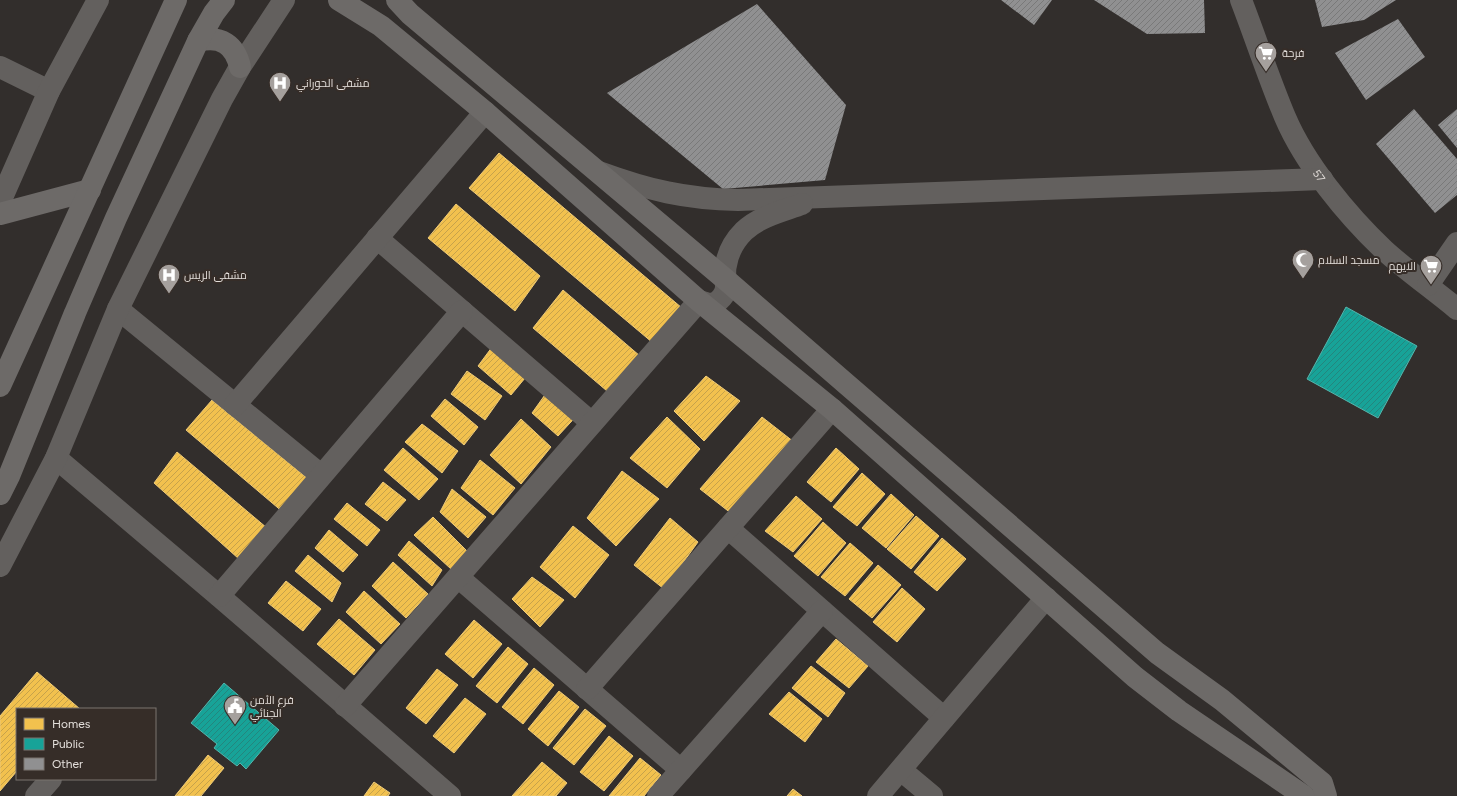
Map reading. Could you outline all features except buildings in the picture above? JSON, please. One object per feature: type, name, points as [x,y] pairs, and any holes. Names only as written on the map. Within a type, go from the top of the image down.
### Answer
[{"type":"main road","points":[[0,386],[176,0]]},
{"type":"main road","points":[[0,494],[10,476],[75,313],[116,218],[198,41],[224,0]]},
{"type":"main road","points":[[339,0],[381,26],[485,112],[699,301],[832,409],[1135,677],[1179,711],[1304,796]]},
{"type":"main road","points":[[397,0],[410,14],[599,172],[1156,653],[1222,700],[1322,783],[1326,796]]},
{"type":"main road","points":[[198,41],[206,39],[222,41],[229,46],[236,55],[240,67]]},
{"type":"main road","points":[[0,214],[90,190]]},
{"type":"street","points":[[0,202],[49,91],[98,0]]},
{"type":"street","points":[[0,566],[56,458],[118,309],[222,99],[240,67],[284,0]]},
{"type":"street","name":"57","points":[[1241,0],[1285,118],[1302,149],[1322,179],[1341,204],[1385,251],[1457,309]]},
{"type":"street","points":[[0,67],[49,91]]},
{"type":"street","points":[[235,405],[485,112]]},
{"type":"street","points":[[599,172],[648,188],[692,197],[738,200],[1322,179]]},
{"type":"street","points":[[345,706],[699,301],[711,304],[719,301],[724,295],[726,287],[725,267],[728,257],[744,230],[754,222],[766,216],[826,196]]},
{"type":"street","points":[[377,238],[592,423]]},
{"type":"street","points":[[1428,285],[1457,242]]},
{"type":"street","points":[[118,309],[321,475]]},
{"type":"street","points":[[219,596],[462,311]]},
{"type":"street","points":[[587,688],[832,409]]},
{"type":"street","points":[[56,458],[219,596],[450,796]]},
{"type":"street","points":[[728,528],[944,718]]},
{"type":"street","points":[[458,577],[681,770]]},
{"type":"street","points":[[878,796],[1046,598]]},
{"type":"street","points":[[658,796],[822,611]]},
{"type":"street","points":[[901,770],[932,796]]},
{"type":"street","points":[[36,796],[49,780]]},
{"type":"place","name":"فرحة","points":[[1266,72]]},
{"type":"place","name":"مشفى الحوراني","points":[[280,102]]},
{"type":"place","name":"مسجد السلام","points":[[1303,280]]},
{"type":"place","name":"الايهم","points":[[1431,286]]},
{"type":"place","name":"مشفى الريس","points":[[169,294]]},
{"type":"place","name":"فرع الأمن الجنائي","points":[[235,726]]}]
